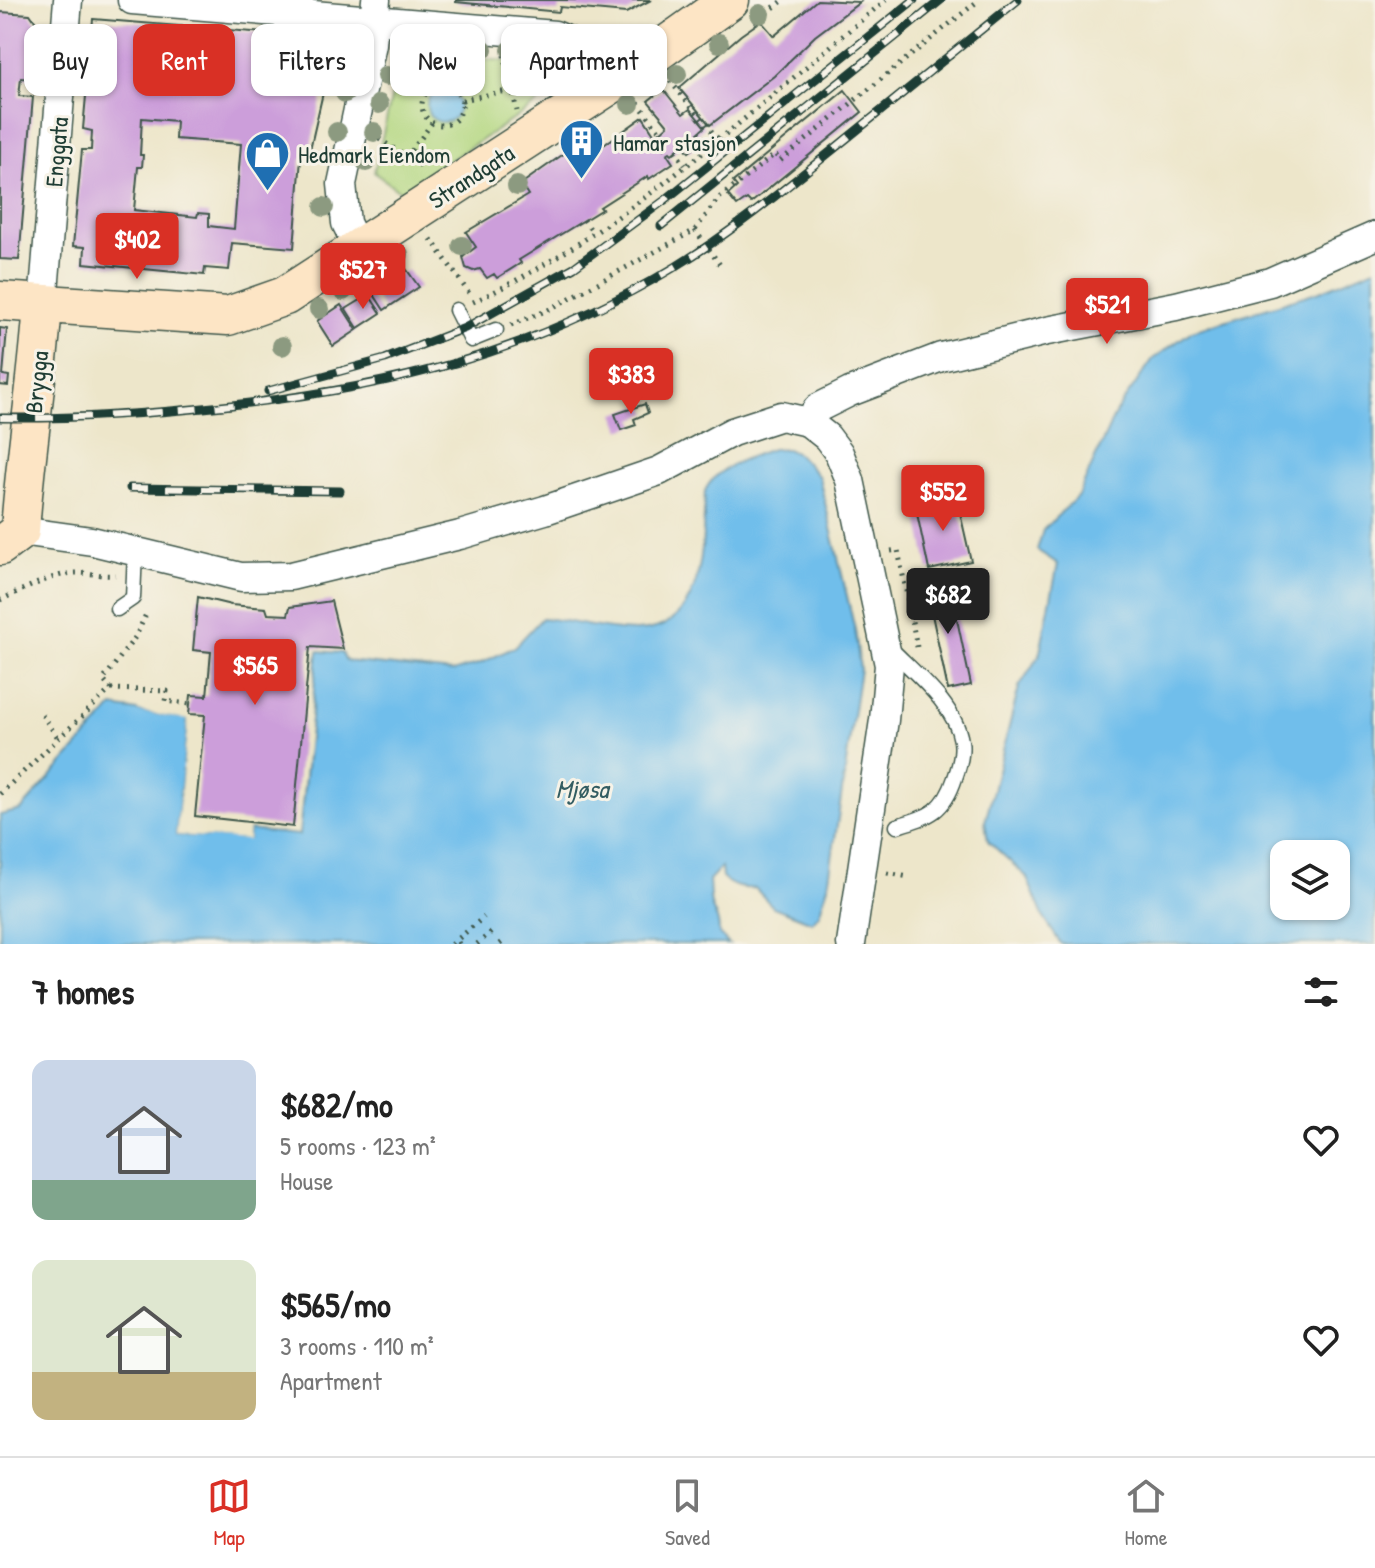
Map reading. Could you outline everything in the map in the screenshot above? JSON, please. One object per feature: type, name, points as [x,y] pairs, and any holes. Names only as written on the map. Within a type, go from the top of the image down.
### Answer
[{"type":"main road","name":"Strandgata","points":[[667,56],[730,0]]},
{"type":"main road","name":"Strandgata","points":[[0,301],[228,316],[285,296],[359,249],[620,96]]},
{"type":"main road","name":"Brygga","points":[[10,538],[23,484],[43,304]]},
{"type":"street","name":"Enggata","points":[[43,304],[68,0]]},
{"type":"street","points":[[132,0],[375,10],[501,28]]},
{"type":"street","points":[[359,249],[346,223],[342,184],[375,10]]},
{"type":"street","points":[[808,422],[818,408],[850,392],[941,357],[1047,331],[1176,306],[1270,282],[1375,236]]},
{"type":"street","points":[[10,538],[92,541],[241,577],[291,576],[460,535],[545,510],[659,471],[732,432],[781,416],[808,422],[827,437],[839,453],[850,480],[889,665],[884,720],[851,944]]},
{"type":"lane","points":[[458,309],[471,340],[496,330]]},
{"type":"lane","points":[[117,609],[133,598],[135,552]]},
{"type":"lane","points":[[884,642],[942,703],[955,722],[962,743],[959,767],[949,798],[932,814],[897,826]]},
{"type":"path","points":[[496,330],[548,310],[695,230],[719,198],[775,154],[780,161],[979,0]]},
{"type":"path","points":[[458,309],[563,254],[593,233],[719,140],[883,1]]},
{"type":"path","points":[[670,81],[719,140]]},
{"type":"path","points":[[462,100],[501,92]]},
{"type":"path","points":[[425,96],[422,109],[426,117],[432,123],[449,125],[462,113],[460,96]]},
{"type":"path","points":[[514,96],[520,119]]},
{"type":"path","points":[[630,96],[660,132]]},
{"type":"path","points":[[407,157],[432,123]]},
{"type":"path","points":[[684,137],[694,129]]},
{"type":"path","points":[[374,136],[434,176]]},
{"type":"path","points":[[675,151],[685,165]]},
{"type":"path","points":[[732,188],[738,195]]},
{"type":"path","points":[[584,220],[593,233]]},
{"type":"path","points":[[695,230],[723,269]]},
{"type":"path","points":[[431,238],[474,301]]},
{"type":"path","points":[[0,600],[33,585],[75,573],[100,577]]},
{"type":"path","points":[[111,689],[103,680],[136,636],[148,609]]},
{"type":"path","points":[[0,794],[111,689],[167,691],[165,701],[190,704]]},
{"type":"path","points":[[42,715],[59,739]]},
{"type":"path","points":[[456,942],[484,917]]},
{"type":"path","points":[[477,944],[494,930]]},
{"type":"green space","points":[[485,59],[501,60],[501,96],[547,96],[401,192],[374,172],[392,96],[485,96]]},
{"type":"water","points":[[431,96],[455,96],[459,106],[454,117],[443,122],[432,117],[427,106]]},
{"type":"water","points":[[1375,268],[1375,944],[1061,944],[1044,918],[1026,876],[988,841],[985,822],[1019,687],[1039,656],[1058,564],[1037,550],[1043,530],[1078,496],[1116,412],[1153,359],[1192,331],[1320,291]]},
{"type":"water","name":"Mjøsa","points":[[772,449],[787,449],[799,455],[819,477],[855,630],[860,669],[828,886],[819,914],[812,922],[773,907],[755,888],[730,884],[722,878],[721,867],[709,880],[710,898],[719,934],[729,944],[0,944],[0,815],[21,810],[113,707],[188,719],[176,835],[248,839],[249,830],[299,835],[318,651],[342,653],[346,661],[453,672],[515,647],[542,618],[624,631],[660,627],[677,616],[689,600],[696,580],[701,557],[705,491],[710,483],[733,464]]},
{"type":"pier","points":[[139,707],[192,718],[181,832],[244,836],[245,828],[249,826],[248,840],[176,835],[188,720],[138,711]]},
{"type":"building","points":[[456,0],[651,0],[626,13],[560,7],[559,12]]},
{"type":"building","points":[[817,0],[860,2],[815,36],[774,76],[710,125],[679,88],[761,21],[774,36]]},
{"type":"building","points":[[0,12],[30,14],[37,24],[24,24],[24,78],[21,78],[19,96],[33,97],[19,260],[0,259]]},
{"type":"building","points":[[93,19],[154,24],[133,24],[133,96],[235,96],[235,31],[251,32],[251,96],[322,96],[308,158],[301,158],[294,248],[232,243],[229,270],[205,268],[204,275],[84,263],[85,247],[73,246],[82,150],[91,150],[92,131],[83,129],[86,96],[117,96],[117,24],[93,24]],"holes":[[[142,118],[176,121],[175,139],[241,144],[234,229],[209,226],[209,214],[198,213],[197,217],[134,210],[138,167],[142,167]]]},
{"type":"building","points":[[845,90],[862,112],[751,203],[747,199],[737,206],[728,195],[737,187],[733,182]]},
{"type":"building","name":"Hamar stasjon","points":[[667,94],[683,114],[690,109],[705,127],[698,133],[704,140],[689,152],[683,145],[672,154],[667,154],[673,163],[600,207],[602,209],[519,260],[521,263],[497,278],[494,274],[487,278],[480,269],[473,271],[466,268],[463,257],[476,247],[466,232],[528,195],[521,184],[565,153],[576,147],[584,159],[643,117],[664,149],[666,147],[657,135],[668,125],[648,101],[654,96]]},
{"type":"building","points":[[407,270],[419,287],[384,310],[373,293]]},
{"type":"building","points":[[369,295],[381,313],[358,328],[346,309]]},
{"type":"building","points":[[341,305],[357,330],[333,346],[317,321]]},
{"type":"building","points":[[0,328],[7,329],[3,375],[9,376],[8,386],[0,385]]},
{"type":"building","points":[[645,404],[648,413],[634,419],[636,425],[621,430],[615,414]]},
{"type":"building","points":[[956,495],[971,561],[929,570],[915,504]]},
{"type":"building","points":[[949,582],[971,685],[948,690],[926,586]]},
{"type":"building","points":[[198,597],[231,605],[266,608],[268,614],[288,615],[290,607],[331,601],[343,649],[310,647],[293,827],[195,816],[205,715],[189,714],[191,695],[207,696],[211,652],[193,650]]},
{"type":"railway","points":[[268,391],[385,359],[465,328],[574,267],[665,200],[914,0]]},
{"type":"railway","points":[[661,226],[941,0]]},
{"type":"railway","points":[[0,418],[84,417],[167,411],[344,389],[457,362],[567,323],[675,267],[718,239],[1018,0]]},
{"type":"railway","points":[[130,488],[340,491]]},
{"type":"place","name":"Hamar stasjon","points":[[582,181]]},
{"type":"place","name":"Hedmark Eiendom","points":[[267,193]]}]
